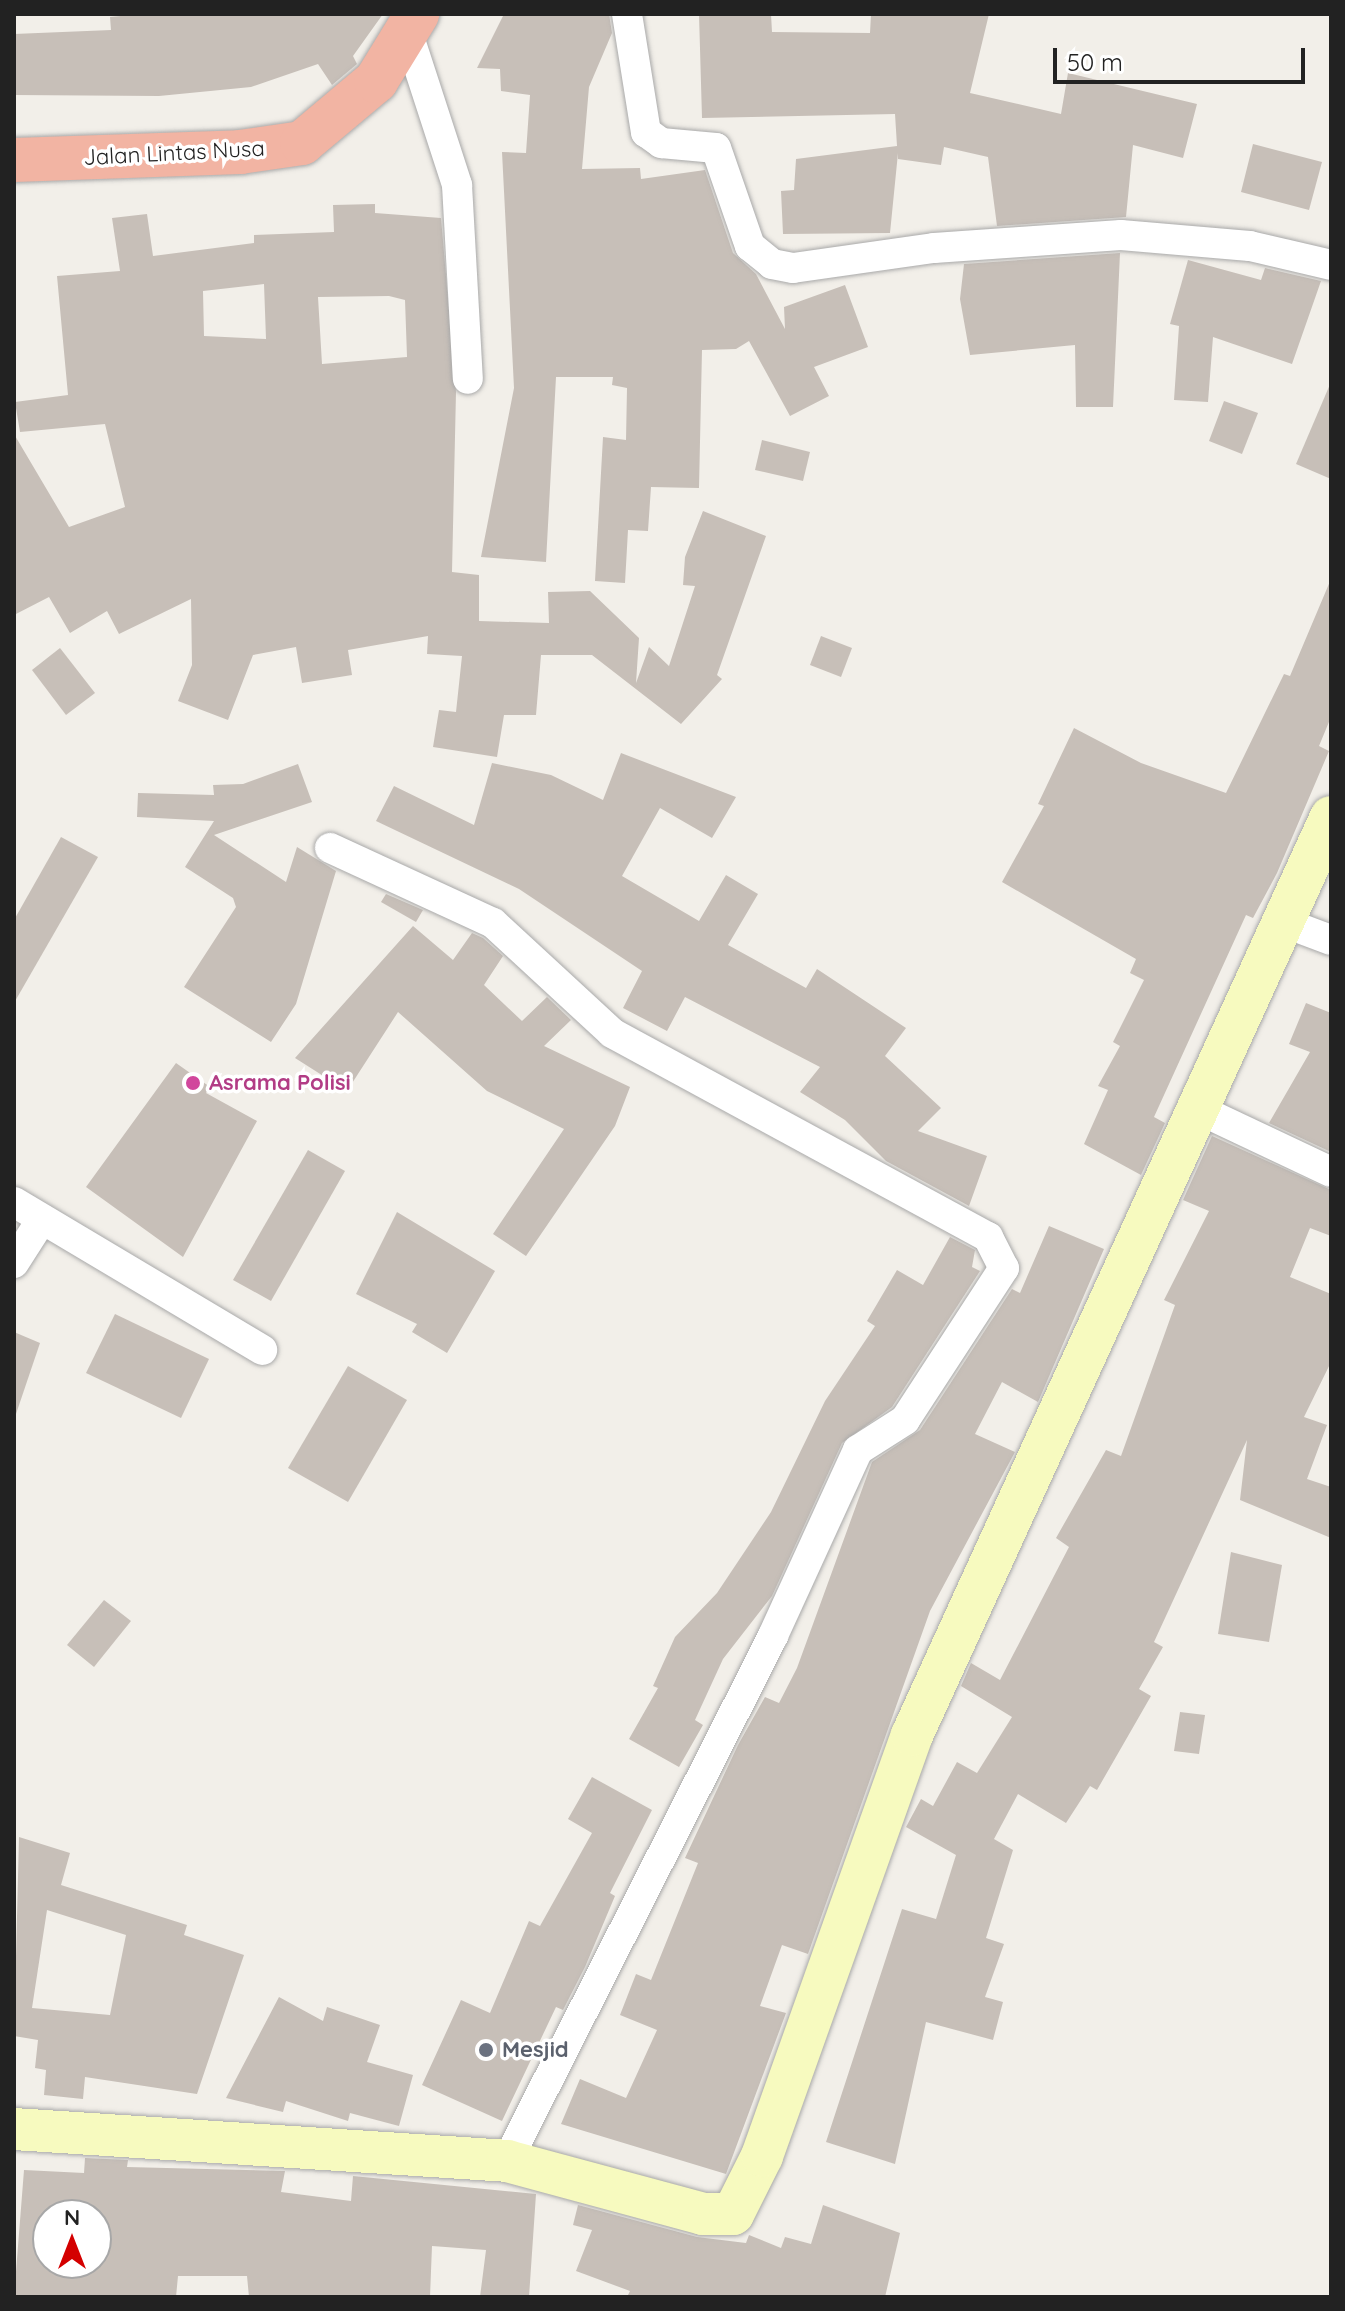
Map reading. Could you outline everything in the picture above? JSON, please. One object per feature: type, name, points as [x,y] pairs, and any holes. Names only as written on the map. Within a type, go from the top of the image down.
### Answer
[{"type":"highway","name":"Jalan Lintas Nusa","points":[[14,160],[240,152],[302,143],[345,113],[413,26]]},
{"type":"main road","points":[[14,2129],[507,2161],[717,2216],[733,2214],[744,2198],[912,1735],[1200,1110],[1331,817]]},
{"type":"street","points":[[627,14],[646,132],[661,143],[716,148],[750,246],[772,264],[793,268],[934,248],[1121,235],[1250,246],[1331,265]]},
{"type":"street","points":[[413,26],[457,185],[468,379]]},
{"type":"street","points":[[330,848],[493,923],[612,1033],[988,1237],[1004,1268],[905,1420],[858,1450],[773,1636],[507,2161]]},
{"type":"street","points":[[1283,922],[1331,940]]},
{"type":"street","points":[[1200,1110],[1331,1172]]},
{"type":"street","points":[[14,1202],[262,1350]]},
{"type":"street","points":[[14,1263],[42,1219]]},
{"type":"building","points":[[142,14],[383,14],[353,56],[357,64],[332,85],[318,64],[251,87],[159,96],[14,95],[14,34],[111,30],[110,17]]},
{"type":"building","points":[[504,14],[609,14],[612,33],[589,87],[582,169],[640,168],[641,179],[705,170],[733,253],[756,274],[785,329],[784,307],[845,285],[868,347],[814,367],[829,396],[790,416],[749,341],[736,349],[702,350],[699,488],[651,487],[648,531],[628,530],[625,583],[595,581],[603,437],[626,440],[627,388],[612,385],[613,377],[556,377],[546,562],[481,557],[514,388],[502,152],[526,153],[530,95],[501,91],[500,69],[477,68]]},
{"type":"building","points":[[699,14],[771,14],[772,32],[870,33],[871,14],[989,14],[970,93],[1061,114],[1068,73],[1197,104],[1183,158],[1133,145],[1126,217],[997,226],[988,157],[944,147],[941,165],[898,159],[898,153],[890,233],[783,234],[781,191],[794,190],[796,159],[897,146],[895,114],[702,118]]},
{"type":"building","points":[[1253,144],[1322,162],[1309,210],[1241,192]]},
{"type":"building","points":[[375,204],[375,213],[441,218],[456,392],[452,572],[479,575],[479,621],[549,623],[548,592],[590,591],[639,638],[636,683],[649,647],[669,666],[695,586],[683,585],[685,557],[703,511],[766,536],[717,675],[722,679],[681,724],[592,655],[541,655],[536,715],[504,715],[497,757],[433,747],[439,710],[456,712],[462,656],[427,654],[428,636],[348,650],[352,675],[302,683],[296,647],[253,655],[228,720],[178,701],[192,665],[191,599],[119,634],[107,611],[70,633],[49,597],[14,615],[14,434],[69,527],[125,507],[105,424],[20,432],[15,402],[68,395],[57,276],[120,271],[112,218],[147,214],[153,256],[254,243],[254,235],[334,232],[333,205]],"holes":[[[264,284],[266,339],[204,336],[203,291]],[[389,296],[405,300],[407,357],[322,364],[318,297]]]},
{"type":"building","points":[[1120,253],[1113,407],[1076,407],[1075,345],[970,355],[960,299],[964,264]]},
{"type":"building","points":[[1188,260],[1261,280],[1265,268],[1321,281],[1292,364],[1213,337],[1208,402],[1174,400],[1179,326],[1170,324]]},
{"type":"building","points":[[1331,382],[1331,479],[1296,464]]},
{"type":"building","points":[[1224,401],[1258,413],[1242,454],[1209,441]]},
{"type":"building","points":[[762,440],[810,452],[803,481],[755,470]]},
{"type":"building","points":[[1331,579],[1331,717],[1319,746],[1329,751],[1277,873],[1253,918],[1246,915],[1154,1117],[1165,1123],[1141,1175],[1084,1144],[1108,1090],[1098,1086],[1120,1046],[1113,1042],[1144,980],[1130,973],[1136,959],[1002,882],[1044,806],[1038,804],[1074,728],[1141,763],[1226,793],[1284,674],[1290,676]]},
{"type":"building","points":[[821,636],[852,648],[841,677],[810,665]]},
{"type":"building","points":[[60,648],[95,693],[66,715],[32,670]]},
{"type":"building","points":[[621,753],[736,797],[712,838],[660,808],[622,876],[699,921],[726,875],[758,894],[728,945],[806,988],[817,969],[906,1028],[885,1056],[941,1108],[918,1131],[987,1156],[969,1206],[886,1161],[845,1120],[800,1092],[820,1067],[685,997],[667,1031],[623,1008],[642,971],[519,889],[376,821],[394,786],[474,825],[492,763],[551,775],[603,800]]},
{"type":"building","points":[[298,764],[312,802],[214,835],[286,882],[297,847],[336,871],[296,1004],[271,1042],[184,987],[236,907],[233,898],[185,867],[214,821],[137,817],[138,793],[214,795],[213,785],[243,784]]},
{"type":"building","points":[[61,837],[98,857],[14,1003],[14,920]]},
{"type":"building","points":[[386,894],[423,910],[416,922],[381,902]]},
{"type":"building","points":[[413,926],[453,960],[472,933],[483,938],[503,956],[484,985],[522,1021],[547,997],[571,1020],[544,1046],[630,1087],[615,1126],[526,1256],[493,1234],[564,1129],[487,1091],[398,1012],[347,1091],[295,1058]]},
{"type":"building","points":[[1306,1003],[1331,1013],[1331,1152],[1269,1123],[1310,1052],[1289,1044]]},
{"type":"building","points":[[176,1063],[210,1087],[206,1093],[257,1121],[183,1257],[86,1187]]},
{"type":"building","points":[[1212,1136],[1331,1190],[1331,1236],[1310,1228],[1290,1277],[1331,1294],[1331,1362],[1304,1417],[1327,1425],[1307,1479],[1331,1487],[1331,1538],[1240,1500],[1247,1440],[1154,1642],[1163,1647],[1139,1689],[1151,1696],[1097,1790],[1090,1786],[1066,1823],[1018,1794],[994,1839],[1013,1850],[986,1938],[1004,1944],[985,1997],[1003,2002],[993,2040],[926,2022],[895,2164],[826,2142],[902,1909],[936,1919],[956,1855],[906,1827],[921,1799],[933,1806],[957,1762],[977,1773],[1012,1717],[961,1686],[971,1663],[1000,1680],[1069,1547],[1056,1538],[1106,1450],[1121,1456],[1175,1305],[1164,1300],[1209,1211],[1183,1200]]},
{"type":"building","points":[[308,1150],[345,1171],[271,1301],[233,1280]]},
{"type":"building","points":[[397,1212],[495,1271],[447,1353],[412,1332],[417,1324],[356,1294]]},
{"type":"building","points":[[1049,1226],[1104,1249],[1038,1402],[1002,1382],[975,1434],[1015,1452],[930,1611],[808,1954],[782,1945],[760,2006],[786,2013],[726,2174],[561,2124],[580,2079],[626,2098],[657,2030],[620,2015],[636,1974],[651,1980],[698,1863],[685,1858],[738,1745],[765,1697],[779,1703],[797,1668],[872,1462],[920,1430],[1012,1289],[1020,1293]]},
{"type":"building","points":[[950,1237],[975,1250],[972,1267],[980,1271],[892,1407],[842,1443],[772,1596],[723,1659],[695,1720],[703,1725],[679,1767],[629,1739],[658,1688],[653,1686],[675,1637],[717,1593],[771,1512],[825,1401],[875,1326],[867,1321],[897,1270],[923,1285]]},
{"type":"building","points":[[115,1314],[209,1359],[181,1418],[86,1373]]},
{"type":"building","points":[[14,1332],[40,1343],[16,1414],[14,1414]]},
{"type":"building","points":[[348,1366],[407,1400],[348,1502],[288,1468]]},
{"type":"building","points":[[1231,1552],[1282,1565],[1269,1642],[1218,1634]]},
{"type":"building","points":[[104,1600],[131,1621],[94,1667],[67,1645]]},
{"type":"building","points":[[1180,1712],[1205,1715],[1199,1754],[1174,1751]]},
{"type":"building","points":[[592,1777],[652,1810],[610,1893],[615,1896],[585,1967],[563,2010],[556,2007],[502,2121],[422,2085],[461,2000],[490,2013],[529,1921],[540,1926],[592,1833],[568,1819]]},
{"type":"building","points":[[19,1837],[70,1853],[61,1885],[187,1925],[184,1935],[244,1955],[197,2094],[85,2077],[83,2099],[44,2095],[46,2070],[35,2068],[38,2040],[14,2036]],"holes":[[[47,1910],[126,1935],[110,2015],[32,2008]]]},
{"type":"building","points":[[279,1997],[323,2021],[327,2007],[380,2025],[367,2062],[413,2075],[399,2126],[350,2113],[348,2121],[286,2101],[283,2112],[226,2098]]},
{"type":"building","points":[[85,2158],[128,2160],[127,2167],[285,2171],[281,2192],[351,2201],[353,2176],[536,2194],[529,2297],[480,2297],[486,2250],[432,2246],[430,2297],[249,2297],[247,2276],[178,2276],[176,2297],[14,2297],[24,2170],[84,2173]]},
{"type":"building","points":[[578,2205],[697,2237],[746,2243],[749,2235],[781,2248],[785,2237],[811,2244],[823,2205],[900,2233],[885,2297],[627,2297],[630,2291],[576,2271],[592,2230],[573,2225]]},
{"type":"place","name":"Asrama Polisi","points":[[193,1083]]},
{"type":"place","name":"Mesjid","points":[[486,2050]]}]
